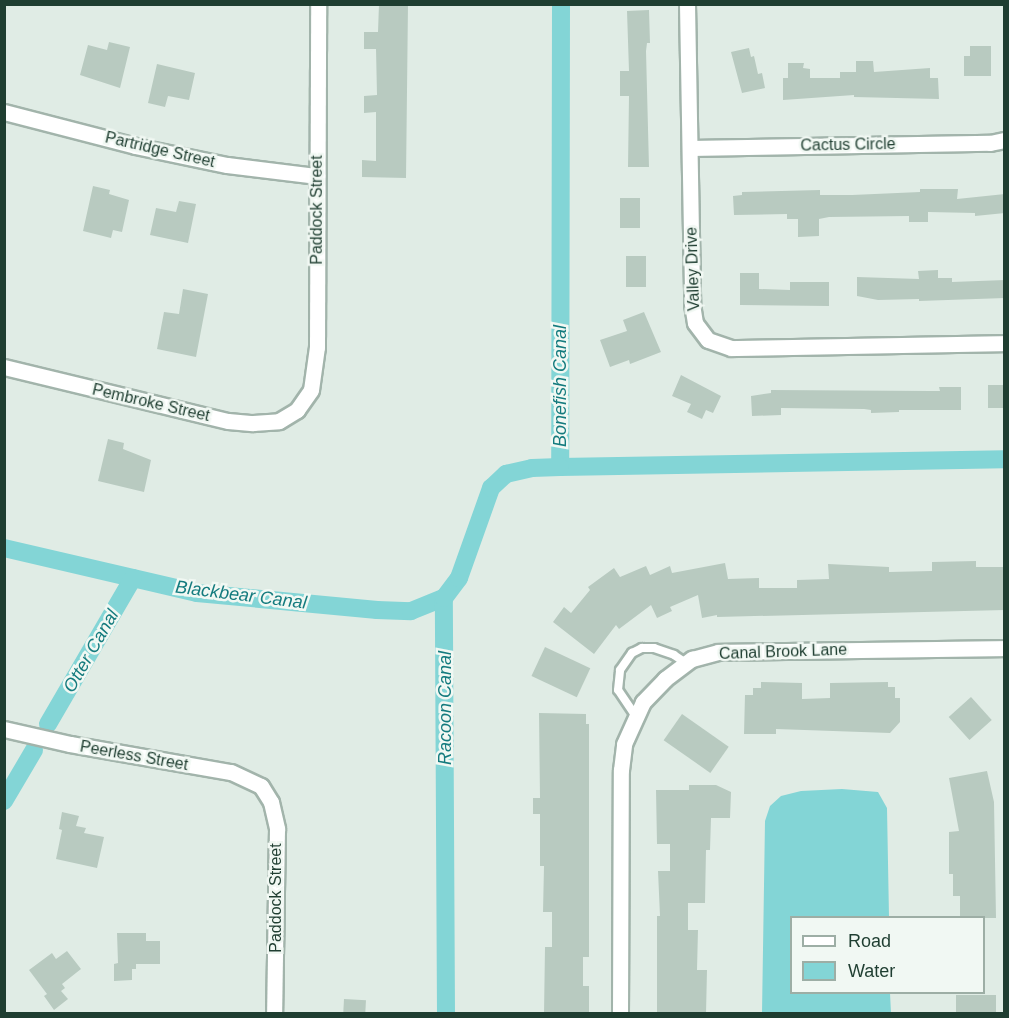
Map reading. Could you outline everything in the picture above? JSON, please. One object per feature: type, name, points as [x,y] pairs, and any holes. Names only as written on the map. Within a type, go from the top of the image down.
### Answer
[{"type":"street","name":"Paddock Street","points":[[297,411],[311,390],[316,366],[318,4]]},
{"type":"street","name":"Valley Drive","points":[[687,4],[692,304],[695,323],[708,340],[731,348],[1005,343]]},
{"type":"street","name":"Partridge Street","points":[[4,112],[135,146],[227,165],[317,176]]},
{"type":"street","name":"Cactus Circle","points":[[690,148],[990,143],[1005,140]]},
{"type":"street","name":"Pembroke Street","points":[[4,367],[228,420],[253,423],[279,421],[297,411]]},
{"type":"street","name":"Canal Brook Lane","points":[[620,1014],[621,770],[624,744],[635,715],[650,694],[692,659],[718,652],[1005,648]]},
{"type":"street","name":"Peerless Street","points":[[4,729],[70,744],[231,772],[261,786]]},
{"type":"street","name":"Paddock Street","points":[[261,786],[271,802],[277,830],[274,1014]]},
{"type":"lane","points":[[635,715],[618,690],[620,670],[632,653],[642,648],[654,648],[674,655],[686,663]]},
{"type":"water","points":[[842,789],[878,792],[887,808],[889,916],[790,916],[790,994],[890,994],[891,1013],[762,1013],[765,821],[770,806],[781,796],[801,791]]},
{"type":"building","points":[[379,4],[408,4],[406,178],[362,177],[362,160],[376,161],[376,112],[364,113],[364,96],[377,95],[376,49],[364,49],[364,32],[378,32]]},
{"type":"building","points":[[649,10],[650,43],[647,43],[646,51],[649,167],[628,167],[629,96],[620,96],[620,71],[629,71],[627,11]]},
{"type":"building","points":[[109,42],[130,47],[120,88],[80,75],[88,45],[107,50]]},
{"type":"building","points":[[970,46],[991,46],[991,76],[964,76],[964,56],[970,56]]},
{"type":"building","points":[[749,48],[751,57],[754,56],[758,74],[762,73],[765,88],[742,93],[731,52]]},
{"type":"building","points":[[856,61],[873,61],[874,72],[930,68],[930,78],[938,78],[939,99],[854,97],[854,95],[783,100],[783,78],[788,78],[788,63],[804,63],[803,68],[810,69],[810,78],[840,78],[840,72],[856,72]]},
{"type":"building","points":[[157,64],[195,73],[189,100],[168,96],[165,107],[148,103]]},
{"type":"building","points":[[93,186],[110,190],[109,194],[129,200],[122,232],[113,230],[111,238],[83,231]]},
{"type":"building","points":[[920,189],[958,189],[957,199],[1005,194],[1005,213],[975,216],[975,213],[928,212],[928,222],[909,222],[909,216],[829,217],[819,219],[819,236],[798,237],[798,219],[787,219],[787,214],[734,215],[733,196],[742,195],[742,192],[820,190],[820,195],[852,195],[920,192]]},
{"type":"building","points":[[620,198],[640,198],[640,228],[620,228]]},
{"type":"building","points":[[179,201],[196,204],[188,243],[150,235],[156,208],[176,212]]},
{"type":"building","points":[[626,256],[646,256],[646,287],[626,287]]},
{"type":"building","points":[[938,270],[938,278],[952,278],[952,282],[1005,280],[1005,298],[919,301],[919,299],[878,300],[857,296],[857,277],[919,279],[918,271]]},
{"type":"building","points":[[740,273],[759,273],[759,289],[790,290],[790,282],[829,282],[829,306],[740,305]]},
{"type":"building","points":[[183,289],[208,294],[196,357],[157,349],[164,312],[179,314]]},
{"type":"building","points":[[644,312],[661,352],[630,364],[629,360],[610,367],[600,340],[627,331],[623,320]]},
{"type":"building","points":[[681,375],[721,396],[713,413],[706,410],[702,419],[687,412],[691,404],[672,396]]},
{"type":"building","points":[[988,385],[1004,385],[1004,408],[988,408]]},
{"type":"building","points":[[939,387],[961,387],[961,410],[899,410],[899,412],[871,413],[871,410],[864,409],[781,408],[781,415],[752,416],[751,396],[771,393],[771,390],[940,391]]},
{"type":"building","points":[[108,439],[124,443],[123,449],[151,460],[144,492],[98,481]]},
{"type":"building","points":[[976,561],[976,567],[1005,567],[1005,610],[717,617],[717,615],[702,618],[698,595],[670,607],[672,611],[657,618],[651,605],[619,629],[616,625],[594,654],[553,622],[564,607],[571,613],[590,590],[588,587],[614,568],[620,577],[646,566],[650,575],[670,566],[672,573],[725,563],[728,579],[759,578],[759,588],[797,588],[797,580],[829,579],[828,564],[889,567],[889,572],[932,571],[932,562]]},
{"type":"building","points":[[545,647],[590,668],[577,697],[531,676]]},
{"type":"building","points":[[761,682],[802,683],[802,699],[830,698],[830,683],[888,682],[888,687],[895,687],[895,698],[900,698],[900,722],[890,733],[776,729],[776,734],[744,734],[745,695],[753,695],[753,688],[761,688]]},
{"type":"building","points":[[971,697],[992,720],[969,740],[949,717]]},
{"type":"building","points":[[539,713],[586,714],[586,724],[589,724],[589,957],[583,957],[583,986],[589,986],[589,1014],[544,1014],[545,947],[552,947],[552,912],[543,912],[544,866],[540,866],[540,814],[533,814],[533,798],[540,798]]},
{"type":"building","points":[[682,714],[729,747],[710,773],[664,740]]},
{"type":"building","points":[[987,771],[994,802],[996,918],[960,916],[960,896],[953,896],[953,874],[949,874],[949,832],[959,831],[949,778]]},
{"type":"building","points":[[689,785],[716,785],[731,792],[730,818],[711,818],[710,850],[706,850],[705,903],[688,903],[688,930],[698,930],[697,970],[707,970],[706,1014],[657,1014],[657,916],[660,916],[658,871],[670,871],[670,844],[657,844],[656,790],[689,790]]},
{"type":"building","points":[[62,812],[79,816],[76,826],[86,828],[84,833],[104,837],[97,868],[56,859],[62,830],[59,829]]},
{"type":"building","points":[[117,933],[146,933],[146,941],[160,941],[160,964],[136,964],[136,969],[132,969],[132,980],[114,981],[114,964],[118,963]]},
{"type":"building","points":[[67,951],[81,969],[62,984],[65,988],[61,991],[68,999],[54,1010],[44,996],[47,994],[29,970],[52,953],[56,959]]},
{"type":"building","points":[[956,995],[996,995],[996,1014],[956,1014]]},
{"type":"building","points":[[344,999],[366,1000],[365,1014],[343,1014]]},
{"type":"waterway","name":"Bonefish Canal","points":[[561,4],[560,467],[1004,459]]},
{"type":"waterway","name":"Racoon Canal","points":[[446,1014],[444,598],[459,578],[491,488],[506,474],[532,468],[560,467]]},
{"type":"waterway","name":"Blackbear Canal","points":[[4,548],[197,593],[377,610],[411,611],[444,598]]},
{"type":"waterway","name":"Otter Canal","points":[[48,724],[133,578]]},
{"type":"waterway","name":"Otter Canal","points":[[4,801],[34,750]]}]
